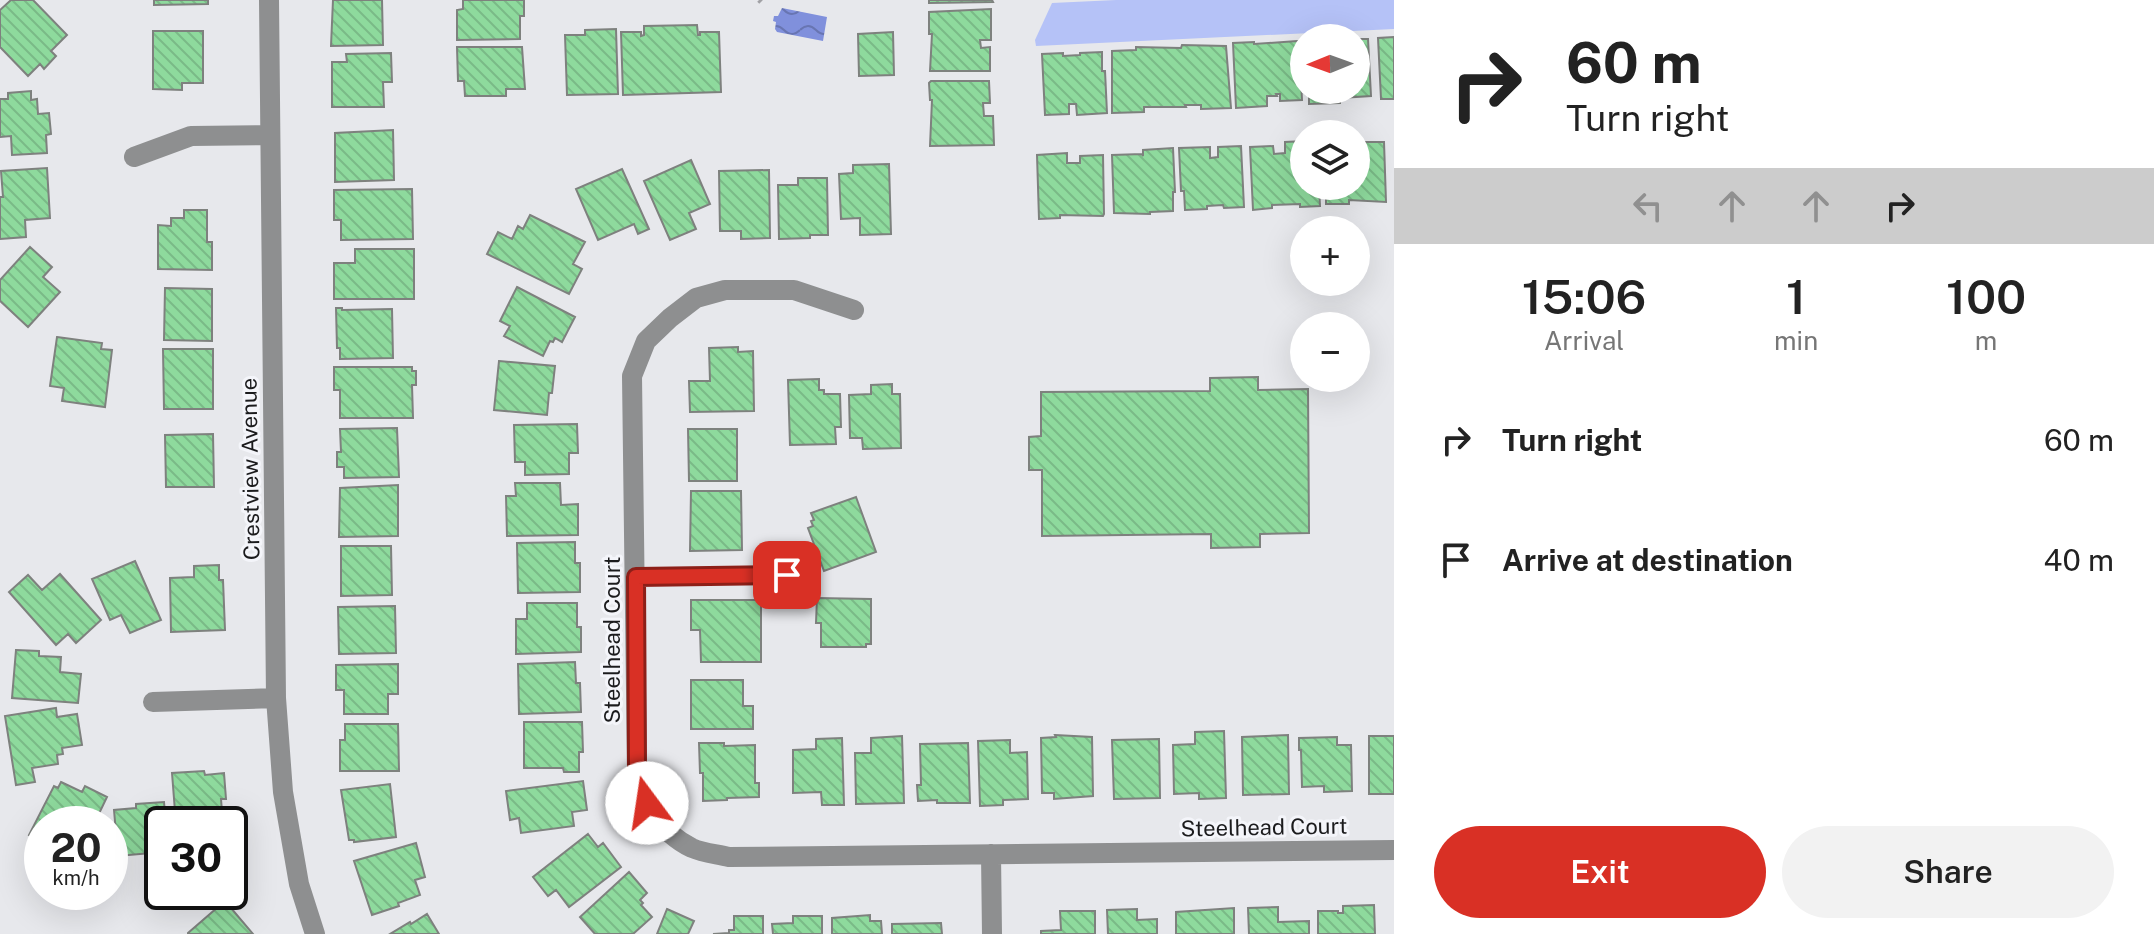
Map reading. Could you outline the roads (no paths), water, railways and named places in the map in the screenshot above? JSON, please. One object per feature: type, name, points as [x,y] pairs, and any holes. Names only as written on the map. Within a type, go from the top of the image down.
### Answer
[{"type":"street","name":"Crestview Avenue","points":[[269,0],[276,698],[283,792],[299,884],[315,934]]},
{"type":"street","points":[[134,157],[191,136],[270,135]]},
{"type":"street","name":"Steelhead Court","points":[[854,310],[794,290],[725,290],[696,298],[646,341],[632,376],[637,769],[647,803],[666,832],[694,849],[729,857],[1394,850]]},
{"type":"street","points":[[153,702],[276,698]]},
{"type":"street","points":[[991,854],[992,934]]},
{"type":"lane","points":[[636,577],[787,575]]},
{"type":"water","points":[[782,8],[827,17],[823,41],[777,32],[774,16],[778,16]]}]
